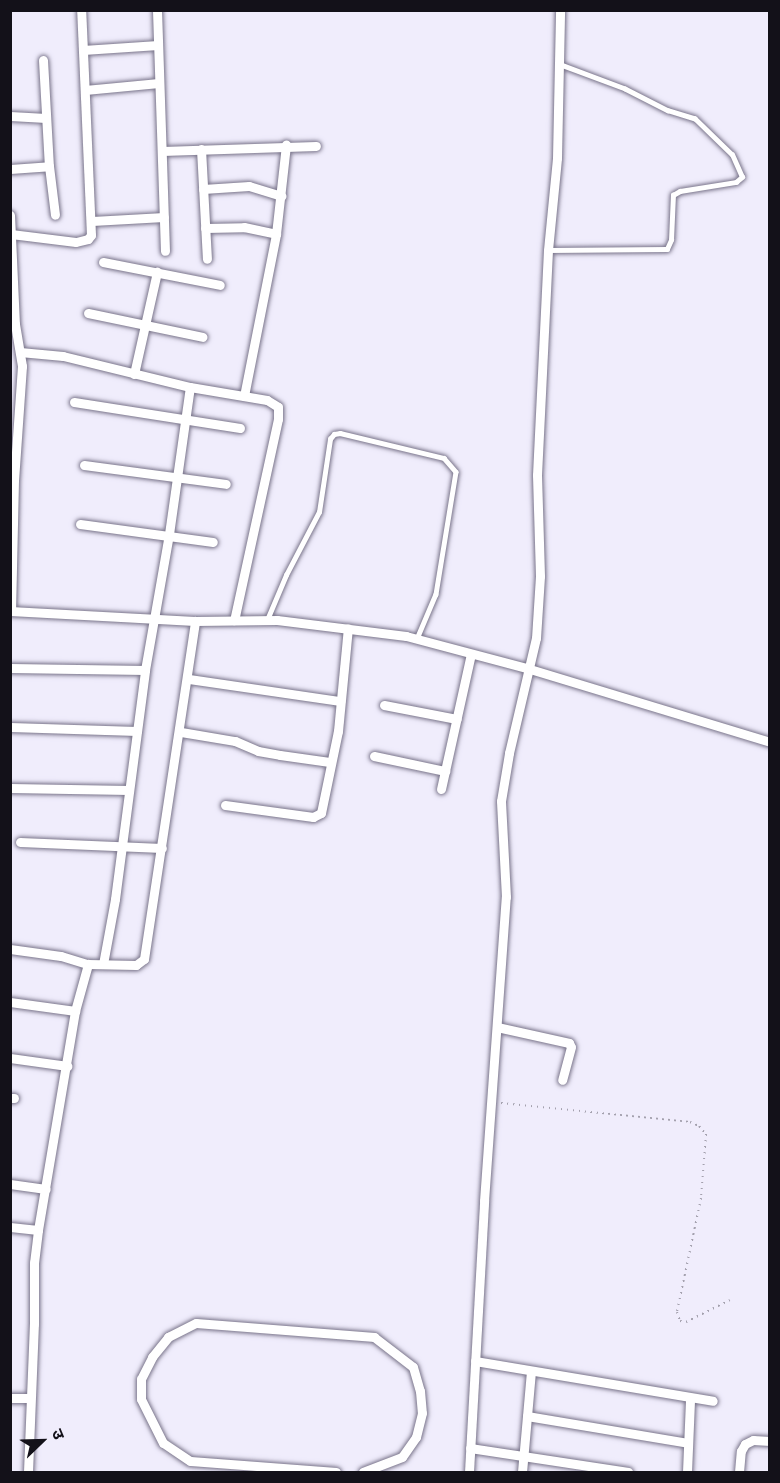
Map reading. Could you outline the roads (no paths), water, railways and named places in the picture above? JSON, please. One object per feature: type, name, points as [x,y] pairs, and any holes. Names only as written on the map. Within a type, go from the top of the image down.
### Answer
[{"type":"street","points":[[11,234],[82,242],[91,235],[81,10]]},
{"type":"street","points":[[157,10],[165,251]]},
{"type":"street","points":[[469,1473],[474,1362],[506,897],[501,801],[515,724],[530,669],[537,630],[540,576],[537,475],[548,250],[557,158],[557,64],[560,10]]},
{"type":"street","points":[[83,50],[158,45]]},
{"type":"street","points":[[43,60],[49,166],[55,215]]},
{"type":"street","points":[[85,90],[159,84]]},
{"type":"street","points":[[10,116],[46,117]]},
{"type":"street","points":[[162,151],[286,145],[316,146]]},
{"type":"street","points":[[244,396],[276,234],[286,145]]},
{"type":"street","points":[[201,149],[207,259]]},
{"type":"street","points":[[10,169],[49,166]]},
{"type":"street","points":[[203,189],[249,186],[282,196]]},
{"type":"street","points":[[10,215],[13,324],[20,352],[11,611],[195,621],[267,620],[348,628],[417,639],[530,669],[770,742]]},
{"type":"street","points":[[92,220],[164,217]]},
{"type":"street","points":[[205,228],[244,227],[276,234]]},
{"type":"street","points":[[103,262],[220,285]]},
{"type":"street","points":[[134,374],[157,272]]},
{"type":"street","points":[[88,313],[203,337]]},
{"type":"street","points":[[20,352],[63,356],[189,387],[275,403],[279,412],[234,620]]},
{"type":"street","points":[[103,964],[122,847],[145,670],[169,534],[189,387]]},
{"type":"street","points":[[74,402],[240,428]]},
{"type":"street","points":[[84,465],[226,484]]},
{"type":"street","points":[[80,524],[169,534],[213,542]]},
{"type":"street","points":[[10,949],[61,956],[88,964],[136,965],[144,959],[189,680],[195,621]]},
{"type":"street","points":[[225,804],[277,813],[319,816],[338,731],[348,628]]},
{"type":"street","points":[[441,789],[471,654]]},
{"type":"street","points":[[10,668],[145,670]]},
{"type":"street","points":[[189,680],[340,701]]},
{"type":"street","points":[[384,705],[457,719]]},
{"type":"street","points":[[10,727],[137,731]]},
{"type":"street","points":[[181,732],[236,741],[258,751],[330,762]]},
{"type":"street","points":[[374,756],[445,771]]},
{"type":"street","points":[[10,788],[129,790]]},
{"type":"street","points":[[21,842],[162,848]]},
{"type":"street","points":[[28,1473],[34,1263],[75,1011],[88,964]]},
{"type":"street","points":[[10,1002],[75,1011]]},
{"type":"street","points":[[497,1027],[569,1043],[571,1047],[562,1080]]},
{"type":"street","points":[[10,1058],[67,1066]]},
{"type":"street","points":[[10,1185],[46,1189]]},
{"type":"street","points":[[10,1227],[38,1230]]},
{"type":"street","points":[[336,1473],[190,1461],[163,1443],[141,1399],[141,1379],[152,1357],[168,1337],[196,1323],[374,1337],[413,1367],[420,1391],[422,1413],[416,1437],[402,1457],[363,1473]]},
{"type":"street","points":[[474,1362],[690,1400],[713,1401]]},
{"type":"street","points":[[522,1473],[531,1371]]},
{"type":"street","points":[[10,1398],[30,1398]]},
{"type":"street","points":[[687,1473],[690,1400]]},
{"type":"street","points":[[527,1416],[688,1443]]},
{"type":"street","points":[[739,1473],[741,1451],[745,1444],[753,1440],[770,1441]]},
{"type":"street","points":[[470,1448],[524,1456],[566,1468],[628,1473]]},
{"type":"lane","points":[[548,250],[667,249],[671,240],[673,195],[680,191],[736,182],[742,177],[732,155],[695,120],[668,111],[625,88],[557,64]]},
{"type":"lane","points":[[267,620],[286,575],[319,512],[330,439],[334,434],[340,433],[444,458],[456,472],[436,594],[417,639]]}]
